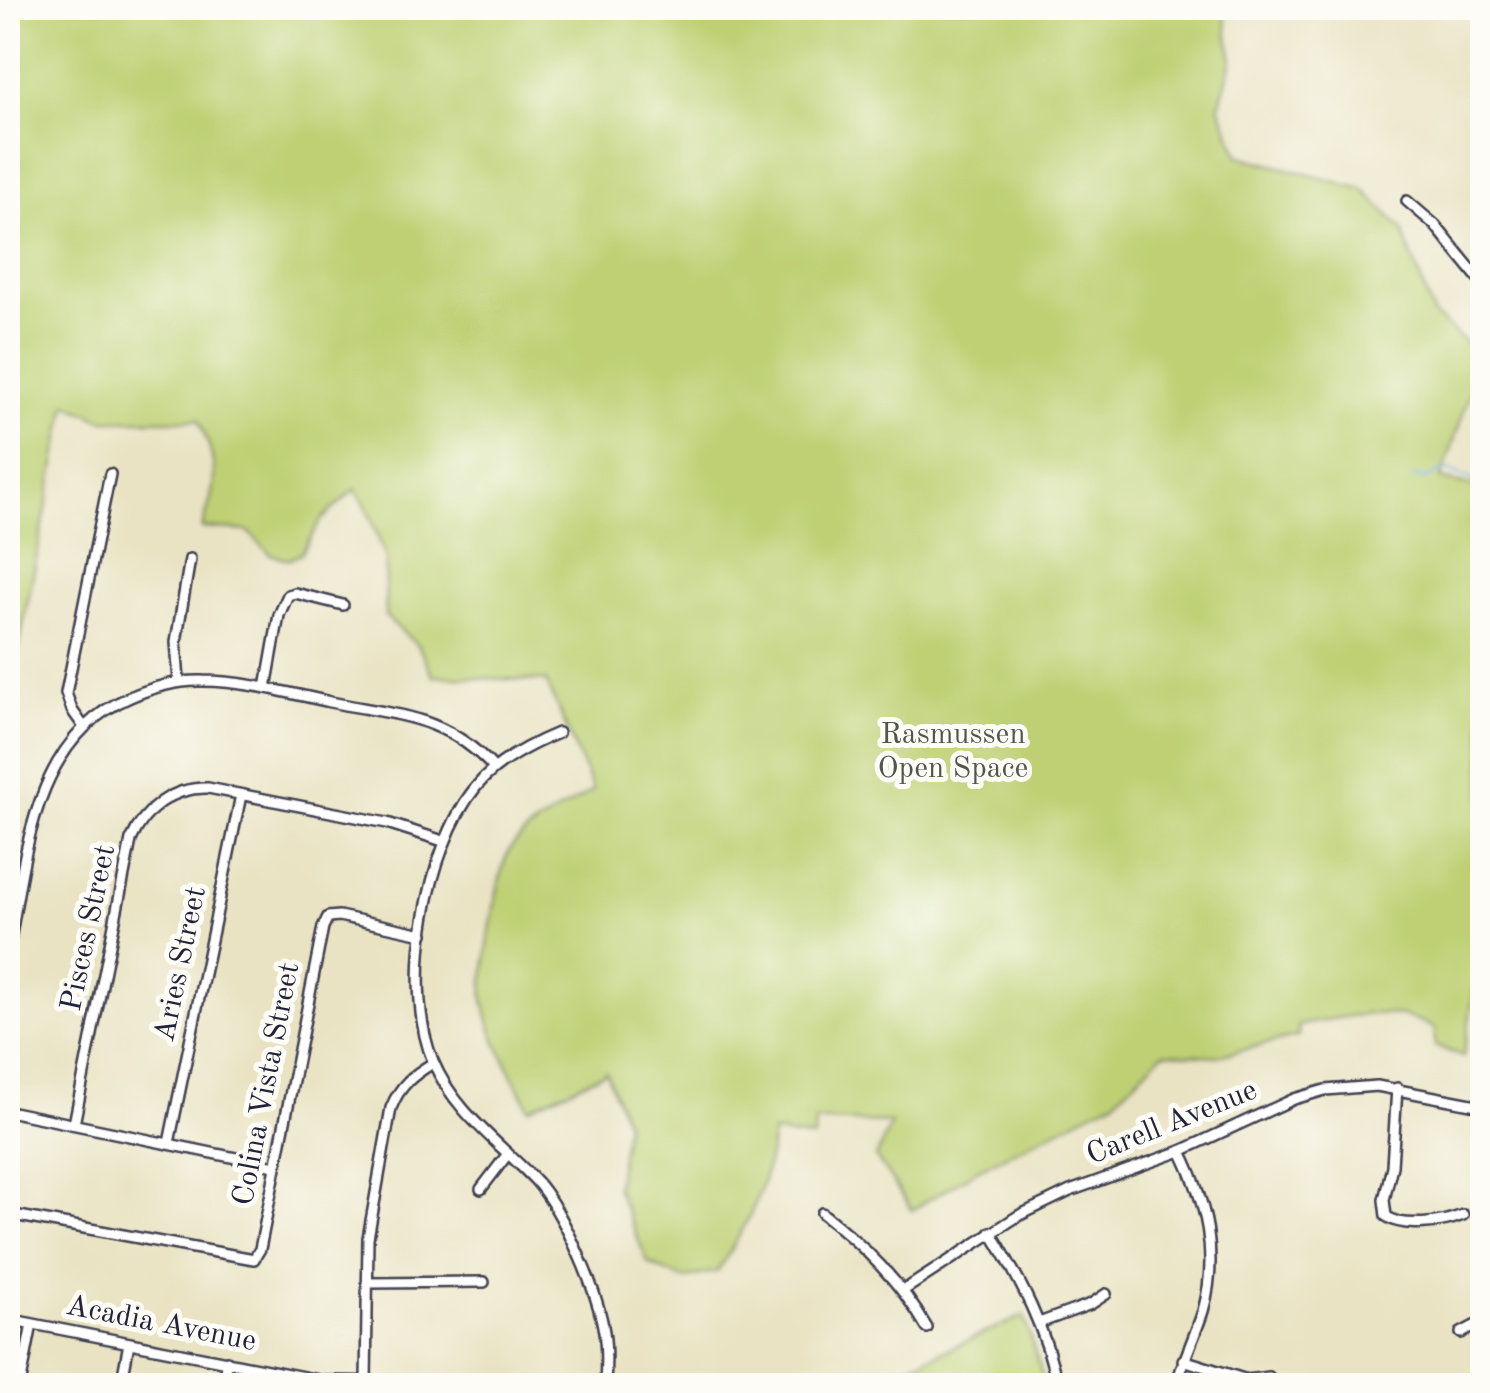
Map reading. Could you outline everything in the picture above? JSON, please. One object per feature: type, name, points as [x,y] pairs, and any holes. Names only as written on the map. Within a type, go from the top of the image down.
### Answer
[{"type":"street","points":[[1407,201],[1435,225],[1482,283]]},
{"type":"street","points":[[84,726],[66,693],[110,474]]},
{"type":"street","points":[[179,682],[176,642],[190,559]]},
{"type":"street","points":[[266,688],[280,615],[288,595],[295,593],[343,605]]},
{"type":"street","points":[[8,952],[34,817],[46,781],[84,726],[115,703],[179,682],[227,682],[266,688],[431,722],[473,745],[494,768]]},
{"type":"street","points":[[558,733],[494,768],[476,786],[443,841],[418,959],[418,1006],[433,1064],[449,1090],[506,1156],[534,1179],[563,1220],[602,1321],[605,1386]]},
{"type":"street","name":"Pisces Street","points":[[74,1124],[131,840],[138,824],[167,798],[192,788],[241,795],[387,823],[443,841]]},
{"type":"street","name":"Aries Street","points":[[170,1144],[241,795]]},
{"type":"street","name":"Colina Vista Street","points":[[8,1214],[254,1259],[260,1250],[323,927],[328,918],[339,916],[423,934]]},
{"type":"street","points":[[366,1383],[368,1238],[391,1108],[397,1091],[413,1075],[433,1064]]},
{"type":"street","name":"Carell Avenue","points":[[904,1290],[991,1232],[1070,1191],[1181,1151],[1294,1099],[1354,1086],[1398,1088],[1482,1106]]},
{"type":"street","points":[[1398,1088],[1392,1166],[1384,1200],[1386,1216],[1394,1222],[1430,1222],[1448,1221],[1463,1214]]},
{"type":"street","points":[[8,1111],[275,1166]]},
{"type":"street","points":[[1176,1386],[1208,1291],[1211,1254],[1207,1218],[1181,1151]]},
{"type":"street","points":[[480,1188],[506,1156]]},
{"type":"street","points":[[822,1213],[864,1246],[904,1290],[927,1328]]},
{"type":"street","points":[[991,1232],[1039,1323],[1056,1386]]},
{"type":"street","points":[[367,1283],[484,1282]]},
{"type":"street","points":[[1039,1323],[1092,1304],[1106,1294]]},
{"type":"street","name":"Acadia Avenue","points":[[8,1319],[320,1383],[605,1386]]},
{"type":"street","points":[[1460,1333],[1482,1322]]},
{"type":"street","points":[[20,1386],[32,1324]]},
{"type":"street","points":[[120,1386],[129,1342]]},
{"type":"street","points":[[1184,1360],[1247,1380],[1269,1378]]},
{"type":"street","points":[[222,1386],[227,1361]]},
{"type":"green space","name":"Rasmussen Open Space","points":[[8,8],[1224,8],[1232,62],[1219,106],[1239,156],[1363,189],[1402,229],[1433,314],[1482,357],[1441,479],[1482,488],[1482,979],[1477,977],[1463,1056],[1435,1046],[1435,1029],[1419,1021],[1385,1014],[1298,1026],[1299,1036],[1218,1056],[1163,1053],[1115,1100],[977,1170],[912,1210],[876,1157],[891,1123],[815,1121],[814,1138],[773,1133],[754,1206],[718,1271],[683,1279],[648,1263],[616,1187],[626,1123],[606,1072],[529,1108],[497,1041],[484,1000],[492,921],[506,857],[539,823],[593,790],[546,681],[433,676],[419,647],[385,616],[386,558],[366,506],[355,489],[321,520],[301,554],[288,560],[270,554],[248,531],[202,528],[214,474],[199,420],[103,420],[67,404],[10,691]]},
{"type":"green space","points":[[1024,1316],[1045,1385],[897,1385],[893,1373]]},
{"type":"waterway","points":[[1413,477],[1426,479],[1446,469],[1482,483]]}]
